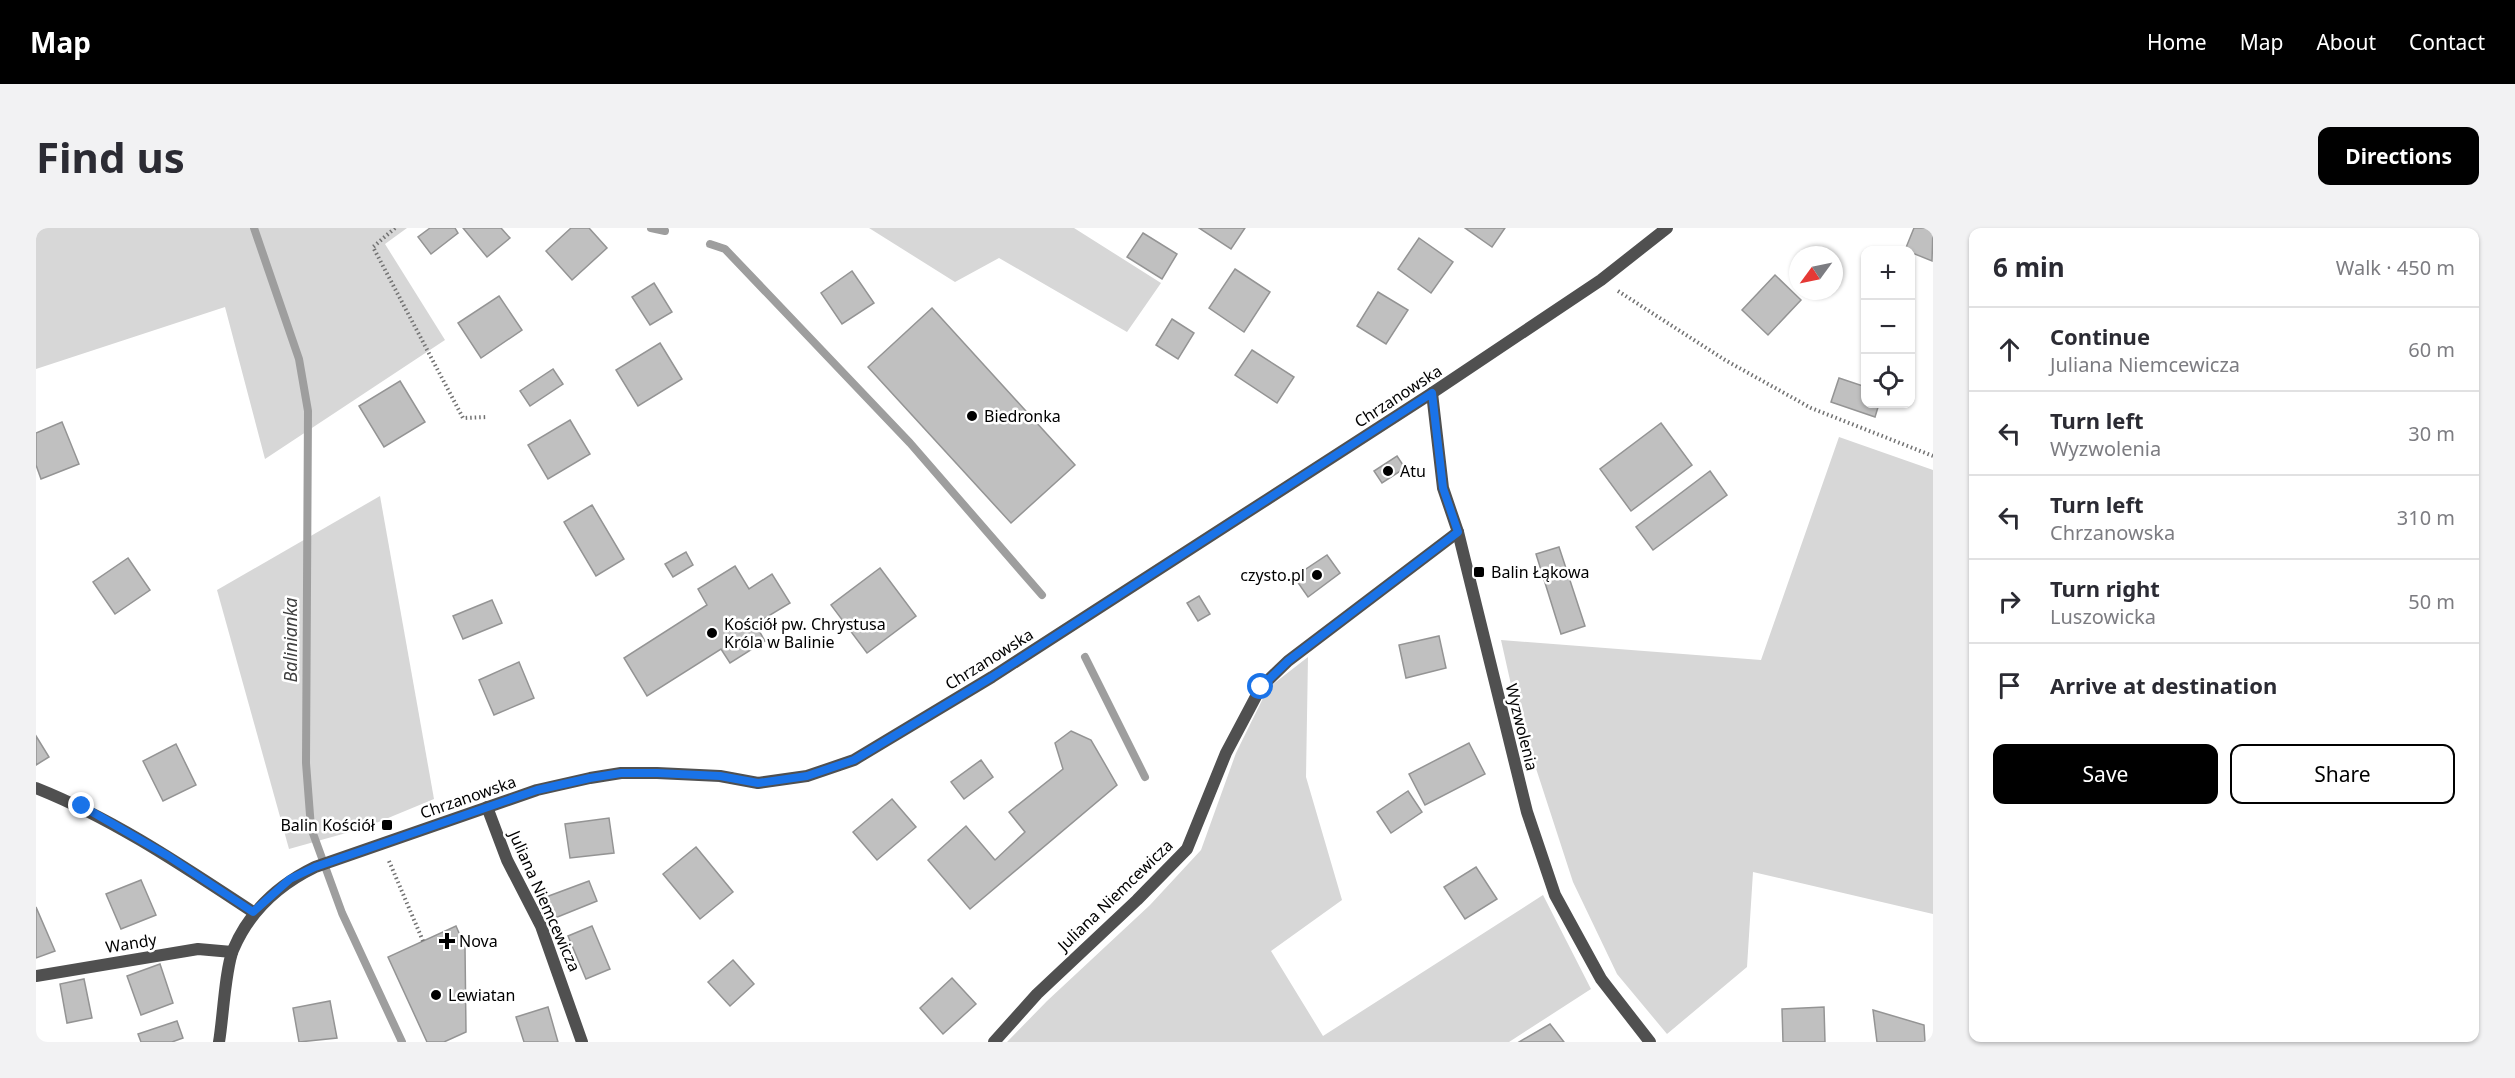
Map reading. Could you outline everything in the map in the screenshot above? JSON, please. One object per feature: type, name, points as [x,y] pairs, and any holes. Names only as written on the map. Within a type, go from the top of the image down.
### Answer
[{"type":"street","name":"Chrzanowska","points":[[253,912],[290,879],[315,867],[537,790],[621,773],[720,776],[758,783],[807,776],[854,760],[1001,672],[1432,393],[1601,280],[1667,228]]},
{"type":"street","name":"Wyzwolenia","points":[[1432,393],[1443,488],[1458,532],[1527,812],[1555,895],[1578,941],[1600,979],[1650,1042]]},
{"type":"street","name":"Juliana Niemcewicza","points":[[994,1042],[1037,994],[1137,900],[1187,849],[1226,753],[1261,687],[1288,661],[1458,532]]},
{"type":"street","points":[[36,788],[82,806],[168,856],[253,912],[232,952],[219,1042]]},
{"type":"street","name":"Juliana Niemcewicza","points":[[487,807],[507,860],[541,926],[582,1042]]},
{"type":"street","name":"Wandy","points":[[36,976],[198,949],[232,952]]},
{"type":"path","points":[[395,228],[373,247],[463,418],[488,417]]},
{"type":"path","points":[[1601,280],[1725,360],[1811,408],[1933,456]]},
{"type":"path","points":[[388,861],[423,941]]},
{"type":"shaded area","points":[[36,228],[407,228],[385,244],[445,340],[265,459],[225,307],[36,369]]},
{"type":"shaded area","points":[[869,228],[1074,228],[1161,283],[1127,332],[999,258],[955,282]]},
{"type":"shaded area","points":[[1839,437],[1933,470],[1933,914],[1753,872],[1747,967],[1667,1034],[1617,974],[1573,882],[1516,707],[1501,640],[1761,660]]},
{"type":"shaded area","points":[[380,496],[434,799],[364,828],[289,849],[217,590]]},
{"type":"shaded area","points":[[1308,657],[1306,777],[1342,900],[1271,951],[1323,1036],[1543,895],[1591,989],[1509,1042],[1007,1042],[1047,1001],[1150,905],[1201,850],[1236,753],[1268,688]]},
{"type":"building","points":[[430,228],[455,228],[458,233],[431,254],[418,237]]},
{"type":"building","points":[[463,228],[501,228],[510,238],[487,257]]},
{"type":"building","points":[[571,228],[589,228],[607,248],[572,280],[546,251]]},
{"type":"building","points":[[1199,228],[1245,228],[1231,249]]},
{"type":"building","points":[[1465,228],[1505,228],[1492,247]]},
{"type":"building","points":[[1914,228],[1933,228],[1932,261],[1915,254],[1915,246],[1907,246]]},
{"type":"building","points":[[1143,233],[1177,254],[1162,279],[1127,257]]},
{"type":"building","points":[[1419,238],[1453,262],[1431,293],[1398,269]]},
{"type":"building","points":[[1235,269],[1270,292],[1244,332],[1209,308]]},
{"type":"building","points":[[852,271],[874,303],[842,324],[821,293]]},
{"type":"building","points":[[1775,275],[1789,288],[1789,300],[1801,300],[1768,335],[1742,310]]},
{"type":"building","points":[[654,283],[672,312],[650,325],[632,297]]},
{"type":"building","points":[[1378,292],[1408,310],[1386,344],[1357,326]]},
{"type":"building","points":[[499,296],[522,330],[481,358],[458,323]]},
{"type":"building","name":"Biedronka","points":[[932,308],[1075,465],[1011,523],[868,367]]},
{"type":"building","points":[[1172,319],[1194,333],[1178,359],[1156,345]]},
{"type":"building","points":[[660,343],[682,379],[638,406],[616,370]]},
{"type":"building","points":[[1252,350],[1294,377],[1277,403],[1235,375]]},
{"type":"building","points":[[553,369],[563,384],[530,406],[520,391]]},
{"type":"building","points":[[1839,378],[1861,385],[1861,408],[1878,408],[1875,417],[1831,402]]},
{"type":"building","points":[[400,381],[425,422],[384,447],[359,406]]},
{"type":"building","points":[[570,420],[590,454],[548,479],[528,445]]},
{"type":"building","points":[[62,422],[79,464],[41,479],[36,465],[36,433]]},
{"type":"building","points":[[1661,423],[1692,465],[1631,511],[1600,469]]},
{"type":"building","points":[[1397,456],[1405,468],[1382,483],[1374,471]]},
{"type":"building","points":[[1710,471],[1727,495],[1653,550],[1636,527]]},
{"type":"building","points":[[592,505],[624,559],[596,576],[564,522]]},
{"type":"building","points":[[1559,547],[1585,626],[1561,634],[1536,554]]},
{"type":"building","points":[[686,552],[693,565],[673,577],[665,564]]},
{"type":"building","name":"czysto.pl","points":[[1327,555],[1340,573],[1308,597],[1294,577]]},
{"type":"building","points":[[128,558],[150,590],[115,614],[93,582]]},
{"type":"building","name":"Kościół pw. Chrystusa Króla w Balinie","points":[[735,566],[749,589],[772,574],[790,603],[755,624],[765,641],[730,663],[721,649],[647,696],[624,658],[707,605],[698,589]]},
{"type":"building","points":[[880,568],[916,616],[867,653],[831,605]]},
{"type":"building","points":[[1199,596],[1210,614],[1198,621],[1187,603]]},
{"type":"building","points":[[492,600],[502,623],[463,639],[453,616]]},
{"type":"building","points":[[1439,636],[1446,668],[1406,678],[1399,645]]},
{"type":"building","points":[[519,662],[534,698],[494,715],[479,680]]},
{"type":"building","points":[[1071,731],[1091,740],[1117,785],[970,909],[928,860],[966,826],[995,860],[1025,832],[1009,812],[1063,769],[1055,743]]},
{"type":"building","points":[[36,736],[49,757],[36,765]]},
{"type":"building","points":[[1469,743],[1485,774],[1425,805],[1409,774]]},
{"type":"building","points":[[176,744],[196,785],[163,801],[143,761]]},
{"type":"building","points":[[981,760],[993,777],[964,799],[951,782]]},
{"type":"building","points":[[1408,791],[1422,812],[1391,833],[1377,812]]},
{"type":"building","points":[[892,799],[916,827],[877,860],[853,832]]},
{"type":"building","points":[[609,818],[614,853],[570,858],[565,824]]},
{"type":"building","points":[[696,847],[733,892],[700,919],[663,874]]},
{"type":"building","points":[[1476,867],[1497,899],[1465,919],[1444,887]]},
{"type":"building","points":[[141,880],[156,915],[121,929],[106,894]]},
{"type":"building","points":[[589,881],[597,901],[555,918],[546,897]]},
{"type":"building","points":[[36,907],[55,951],[36,958]]},
{"type":"building","name":"Lewiatan","points":[[456,926],[465,947],[466,1032],[444,1042],[427,1042],[388,957]]},
{"type":"building","points":[[592,926],[610,969],[586,979],[568,936]]},
{"type":"building","points":[[733,960],[754,984],[730,1006],[708,982]]},
{"type":"building","points":[[160,964],[173,1003],[141,1015],[127,976]]},
{"type":"building","points":[[952,978],[976,1004],[943,1034],[920,1008]]},
{"type":"building","points":[[84,979],[92,1018],[67,1023],[60,984]]},
{"type":"building","points":[[330,1001],[337,1038],[299,1042],[293,1008]]},
{"type":"building","points":[[548,1007],[558,1042],[524,1042],[516,1017]]},
{"type":"building","points":[[1824,1007],[1825,1042],[1783,1042],[1782,1009]]},
{"type":"building","points":[[1873,1010],[1924,1025],[1925,1042],[1877,1042]]},
{"type":"building","points":[[177,1021],[183,1038],[172,1042],[141,1042],[138,1034]]},
{"type":"building","points":[[1550,1024],[1564,1042],[1519,1042]]},
{"type":"waterway","name":"Balinianka","points":[[254,228],[299,359],[308,411],[306,763],[311,828],[342,913],[402,1042]]},
{"type":"waterway","points":[[651,228],[665,231]]},
{"type":"waterway","points":[[710,244],[725,249],[910,443],[1042,595]]},
{"type":"waterway","points":[[1085,657],[1145,777]]},
{"type":"place","name":"Biedronka","points":[[972,416]]},
{"type":"place","name":"Atu","points":[[1388,471]]},
{"type":"place","name":"Balin Łąkowa","points":[[1479,572]]},
{"type":"place","name":"czysto.pl","points":[[1317,575]]},
{"type":"place","name":"Kościół pw. Chrystusa Króla w Balinie","points":[[712,633]]},
{"type":"place","name":"Balin Kościół","points":[[387,825]]},
{"type":"place","name":"Nova","points":[[447,941]]},
{"type":"place","name":"Lewiatan","points":[[436,995]]},
{"type":"route","points":[[82,806],[168,856],[253,912],[290,879],[315,867],[537,790],[621,773],[720,776],[758,783],[807,776],[854,760],[992,677],[1432,393],[1443,488],[1458,532],[1288,661],[1261,687]]}]
